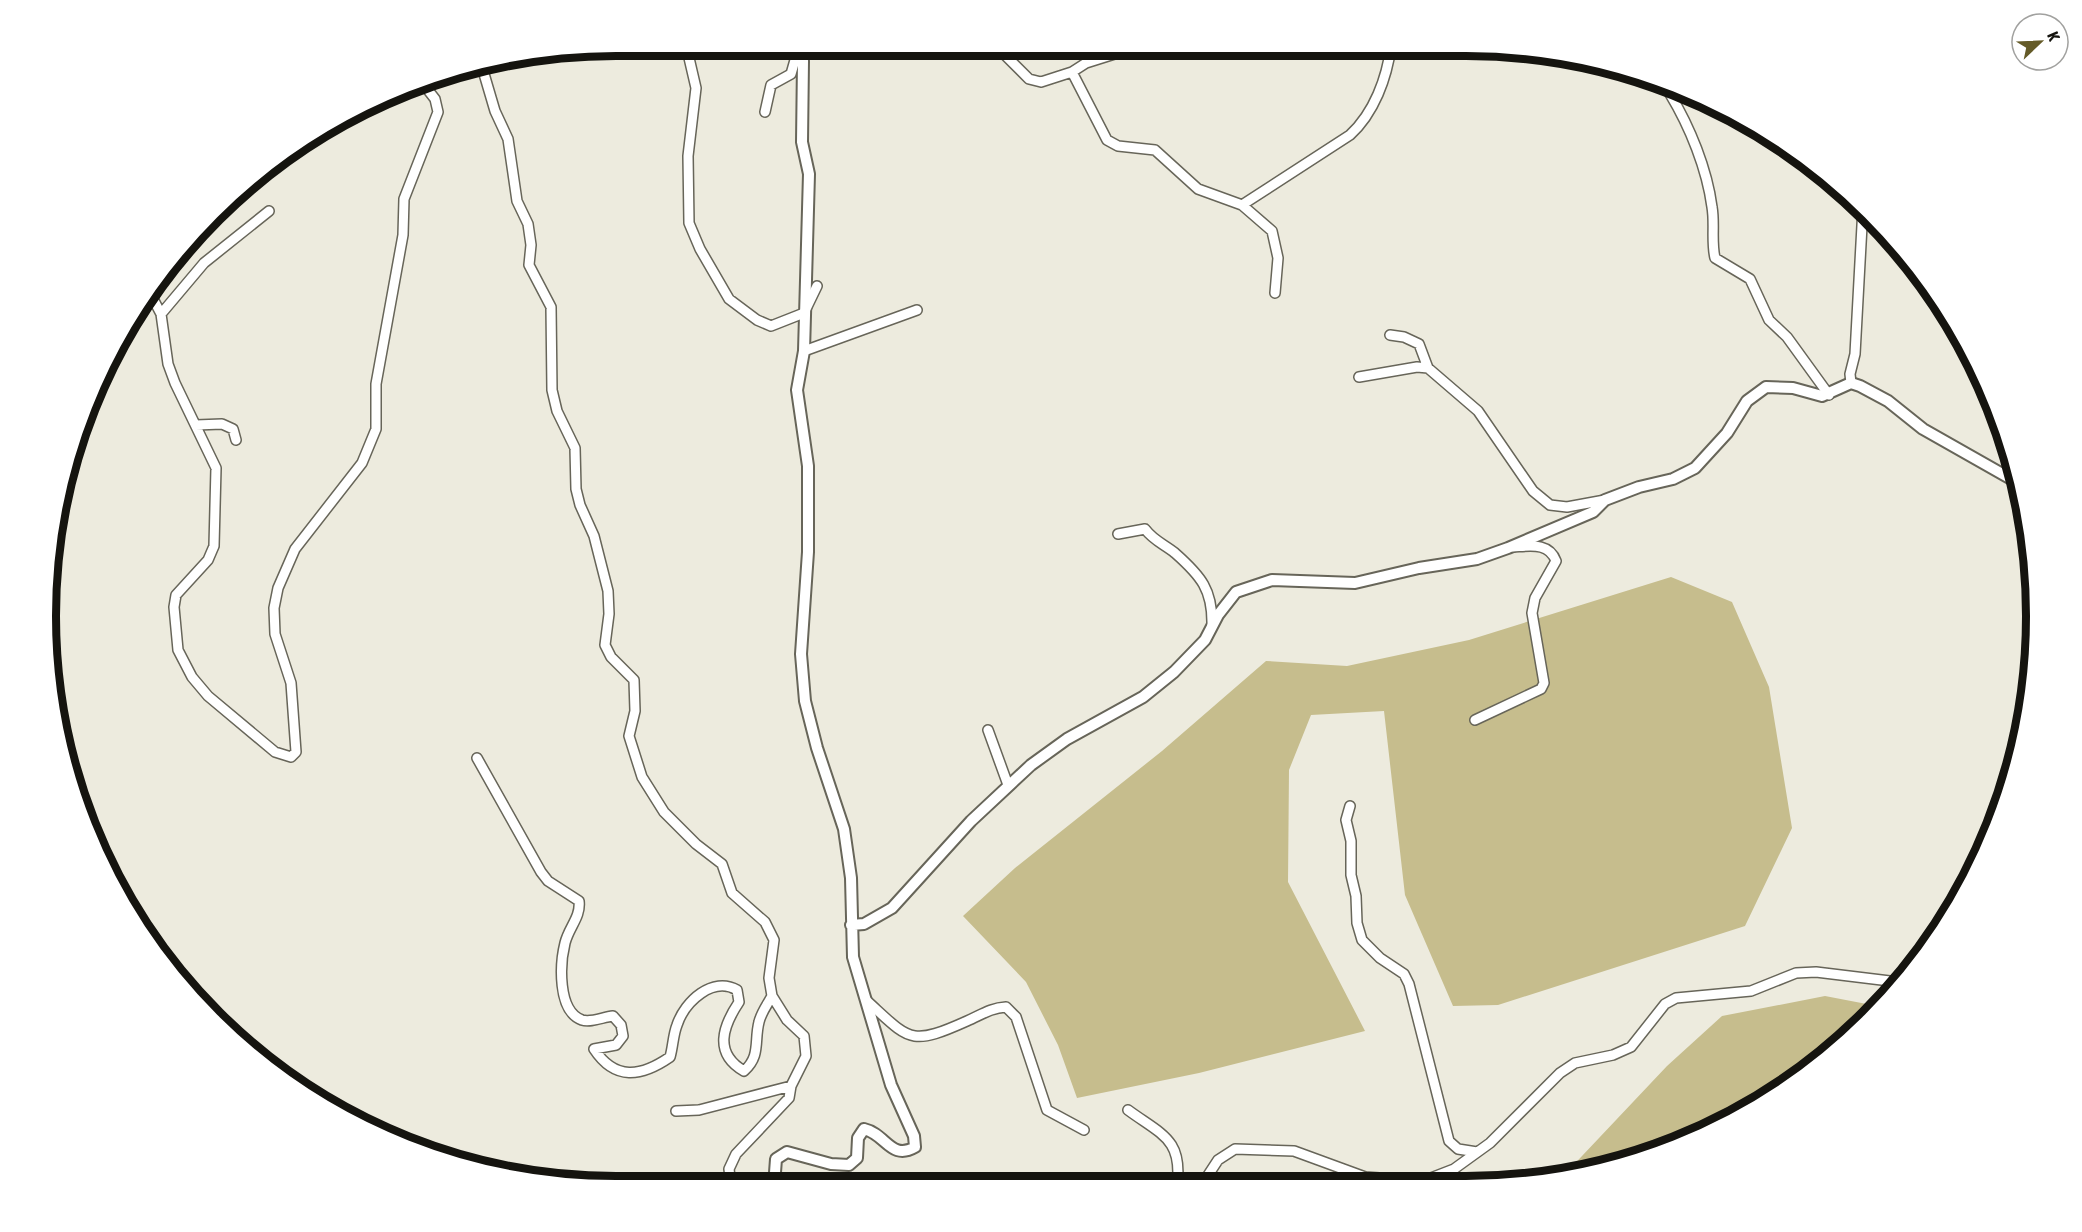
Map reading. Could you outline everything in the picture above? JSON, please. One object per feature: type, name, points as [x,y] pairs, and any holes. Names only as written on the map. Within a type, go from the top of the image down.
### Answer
[{"type":"street","points":[[689,56],[696,88],[688,156],[689,223],[700,249],[729,298],[757,320],[771,326],[804,314],[817,286]]},
{"type":"street","points":[[765,112],[771,85],[791,74],[795,56]]},
{"type":"street","points":[[775,1176],[776,1159],[787,1152],[831,1164],[849,1165],[857,1158],[858,1138],[864,1129],[875,1131],[895,1150],[906,1152],[915,1147],[914,1136],[891,1085],[853,957],[850,925],[851,878],[844,829],[817,748],[805,700],[801,654],[808,552],[808,466],[797,390],[804,351],[809,174],[802,142],[802,56]]},
{"type":"street","points":[[1007,56],[1035,81],[1057,79],[1086,63],[1108,56]]},
{"type":"street","points":[[1242,205],[1350,135],[1365,122],[1374,104],[1388,56]]},
{"type":"street","points":[[484,72],[495,111],[508,139],[517,201],[528,224],[531,245],[529,265],[551,307],[552,390],[557,411],[575,448],[576,489],[580,505],[594,536],[608,591],[609,614],[604,645],[611,657],[634,680],[635,711],[629,736],[632,753],[642,777],[664,812],[696,844],[722,864],[732,893],[742,905],[765,922],[774,940],[770,978],[772,996],[787,1020],[804,1036],[806,1056],[791,1086],[789,1098],[736,1154],[729,1169],[730,1176]]},
{"type":"street","points":[[1072,72],[1107,140],[1118,146],[1155,150],[1198,189],[1242,205],[1272,231],[1278,258],[1275,293]]},
{"type":"street","points":[[153,300],[161,314],[168,364],[216,468],[218,483],[214,546],[208,560],[176,595],[174,607],[178,651],[192,677],[208,696],[275,752],[291,757],[296,752],[293,701],[284,659],[275,634],[274,608],[278,588],[295,549],[362,463],[376,429],[376,384],[403,235],[404,199],[438,112],[435,99],[427,89]]},
{"type":"street","points":[[1670,94],[1698,153],[1713,208],[1715,258],[1750,279],[1769,320],[1787,337],[1829,395]]},
{"type":"street","points":[[161,314],[204,263],[269,211]]},
{"type":"street","points":[[1851,383],[1850,374],[1855,354],[1862,220]]},
{"type":"street","points":[[804,351],[917,310]]},
{"type":"street","points":[[1390,335],[1404,337],[1419,344],[1428,368],[1478,411],[1533,490],[1550,505],[1567,507],[1605,500],[1639,487],[1672,479],[1695,468],[1727,434],[1747,401],[1766,387],[1793,388],[1829,395],[1851,383]]},
{"type":"street","points":[[1359,377],[1417,367],[1428,368]]},
{"type":"street","points":[[1851,383],[1888,401],[1923,429],[2009,478]]},
{"type":"street","points":[[196,425],[222,424],[233,429],[236,440]]},
{"type":"street","points":[[850,925],[871,921],[892,908],[959,833],[1008,785],[1067,739],[1143,696],[1185,662],[1212,628],[1218,615],[1236,592],[1261,582],[1355,583],[1419,568],[1477,559],[1593,512],[1605,500]]},
{"type":"street","points":[[1118,534],[1145,530],[1153,540],[1173,551],[1203,582],[1211,596],[1212,628]]},
{"type":"street","points":[[1475,720],[1541,689],[1544,682],[1532,613],[1535,598],[1556,561],[1548,550],[1538,545],[1508,548]]},
{"type":"street","points":[[988,730],[1008,785]]},
{"type":"street","points":[[477,758],[541,872],[548,881],[579,900],[580,913],[564,944],[563,991],[572,1012],[580,1020],[592,1021],[613,1016],[621,1024],[623,1036],[616,1045],[594,1049],[608,1066],[618,1072],[629,1074],[661,1064],[670,1057],[677,1024],[688,1005],[716,984],[727,984],[737,990],[739,1002],[726,1022],[722,1034],[734,1065],[744,1071],[752,1064],[757,1053],[760,1019],[772,996]]},
{"type":"street","points":[[1350,806],[1346,820],[1351,841],[1351,875],[1356,896],[1357,923],[1362,940],[1380,958],[1404,974],[1409,984],[1449,1141],[1458,1149],[1477,1152]]},
{"type":"street","points":[[1436,1176],[1454,1169],[1477,1152],[1560,1073],[1575,1063],[1613,1055],[1630,1047],[1665,1004],[1676,998],[1751,991],[1796,973],[1816,972],[1891,981]]},
{"type":"street","points":[[866,1000],[903,1034],[913,1038],[923,1037],[967,1021],[992,1008],[1006,1007],[1016,1017],[1047,1110],[1084,1130]]},
{"type":"street","points":[[676,1111],[699,1110],[791,1086]]},
{"type":"street","points":[[1128,1110],[1165,1137],[1177,1151],[1179,1176]]},
{"type":"street","points":[[1208,1176],[1218,1160],[1235,1149],[1294,1151],[1362,1176]]},
{"type":"shaded area","points":[[1671,577],[1732,602],[1769,687],[1792,828],[1745,926],[1498,1005],[1453,1006],[1405,895],[1384,711],[1311,715],[1289,770],[1288,882],[1365,1031],[1199,1073],[1077,1098],[1058,1045],[1026,982],[963,916],[1015,868],[1162,751],[1266,661],[1347,666],[1469,640]]},
{"type":"shaded area","points":[[1825,996],[1869,1005],[1807,1061],[1777,1082],[1714,1119],[1646,1147],[1572,1166],[1667,1066],[1722,1016]]}]
